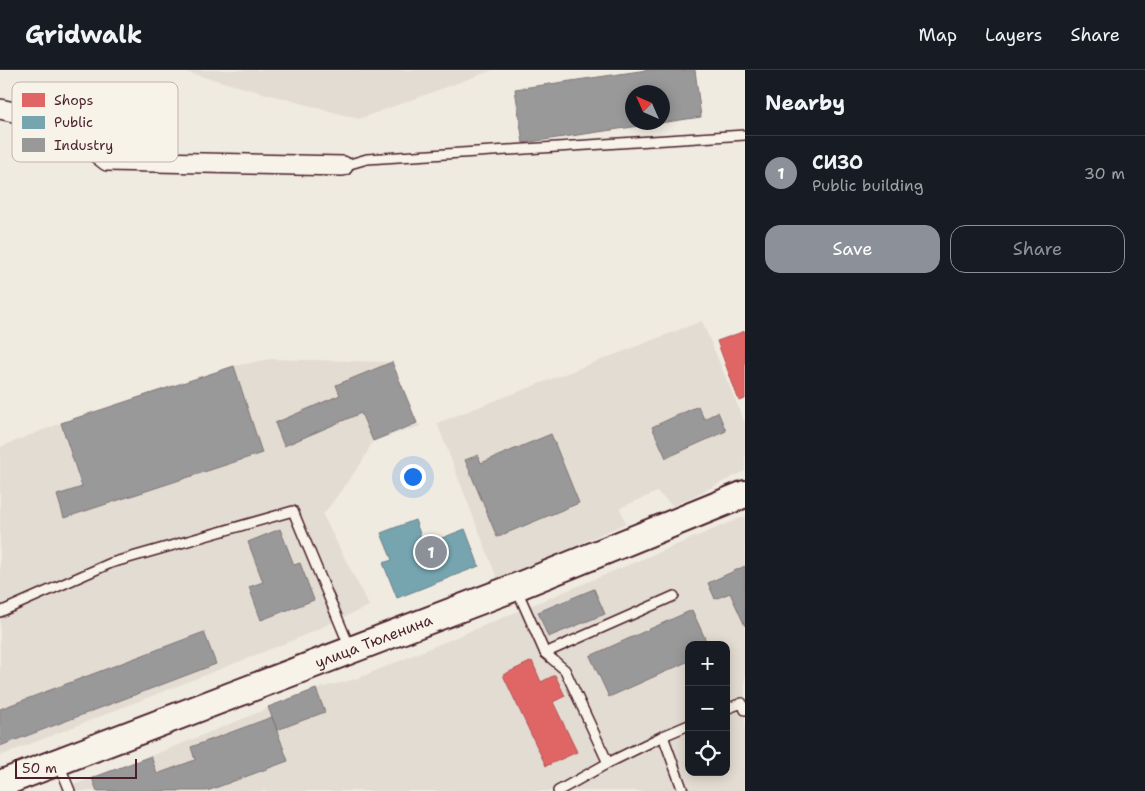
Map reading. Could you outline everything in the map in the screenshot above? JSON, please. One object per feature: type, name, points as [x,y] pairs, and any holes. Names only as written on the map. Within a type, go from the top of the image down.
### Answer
[{"type":"main road","name":"улица Тюленина","points":[[0,784],[516,587],[745,494]]},
{"type":"street","points":[[153,162],[343,166]]},
{"type":"lane","points":[[343,166],[367,160],[745,135]]},
{"type":"lane","points":[[0,612],[111,563],[293,511],[351,651]]},
{"type":"lane","points":[[516,587],[545,653],[565,670],[608,763]]},
{"type":"lane","points":[[545,653],[674,596]]},
{"type":"lane","points":[[730,708],[742,703],[745,710]]},
{"type":"lane","points":[[558,791],[608,763],[685,727]]},
{"type":"lane","points":[[663,736],[683,791]]},
{"type":"lane","points":[[58,762],[70,791]]},
{"type":"shaded area","points":[[178,70],[493,70],[359,119]]},
{"type":"shaded area","points":[[702,321],[745,423],[745,471],[673,506],[657,492],[620,508],[626,523],[498,581],[437,423]]},
{"type":"shaded area","points":[[270,359],[392,362],[417,423],[421,426],[373,441],[362,462],[323,515],[369,606],[296,639],[0,756],[0,447],[61,423],[234,366]]},
{"type":"shaded area","points":[[745,516],[745,791],[57,791],[151,756],[316,689],[356,679]]},
{"type":"building: Shops","points":[[745,331],[745,399],[739,401],[717,341]]},
{"type":"building: Shops","points":[[532,661],[541,682],[555,675],[565,696],[553,702],[577,752],[546,766],[503,675]]},
{"type":"building: Public","points":[[415,520],[424,545],[465,529],[479,566],[397,598],[383,563],[392,560],[381,533]]},
{"type":"building: Industry","points":[[647,70],[695,70],[701,117],[670,122],[670,85],[625,85],[625,128],[523,143],[515,89]]},
{"type":"building: Industry","points":[[392,362],[417,423],[373,441],[361,413],[284,446],[275,423],[340,395],[336,385]]},
{"type":"building: Industry","points":[[234,366],[262,453],[64,518],[57,495],[82,487],[61,423]]},
{"type":"building: Industry","points":[[698,406],[704,419],[718,412],[726,431],[666,458],[652,427]]},
{"type":"building: Industry","points":[[551,434],[579,503],[497,537],[465,460],[478,455],[481,463]]},
{"type":"building: Industry","points":[[280,529],[294,565],[300,563],[314,600],[261,620],[249,587],[263,582],[248,542]]},
{"type":"building: Industry","points":[[745,566],[745,626],[730,593],[715,599],[708,583]]},
{"type":"building: Industry","points":[[594,589],[605,614],[548,637],[538,612]]},
{"type":"building: Industry","points":[[692,610],[706,641],[685,641],[685,663],[609,697],[590,656]]},
{"type":"building: Industry","points":[[204,632],[216,664],[0,746],[0,709]]},
{"type":"building: Industry","points":[[316,689],[325,712],[277,730],[268,707]]},
{"type":"building: Industry","points":[[272,717],[288,761],[207,791],[97,791],[92,778],[151,756],[157,774],[195,760],[191,747]]},
{"type":"place","name":"СИЗО","points":[[431,552]]}]
